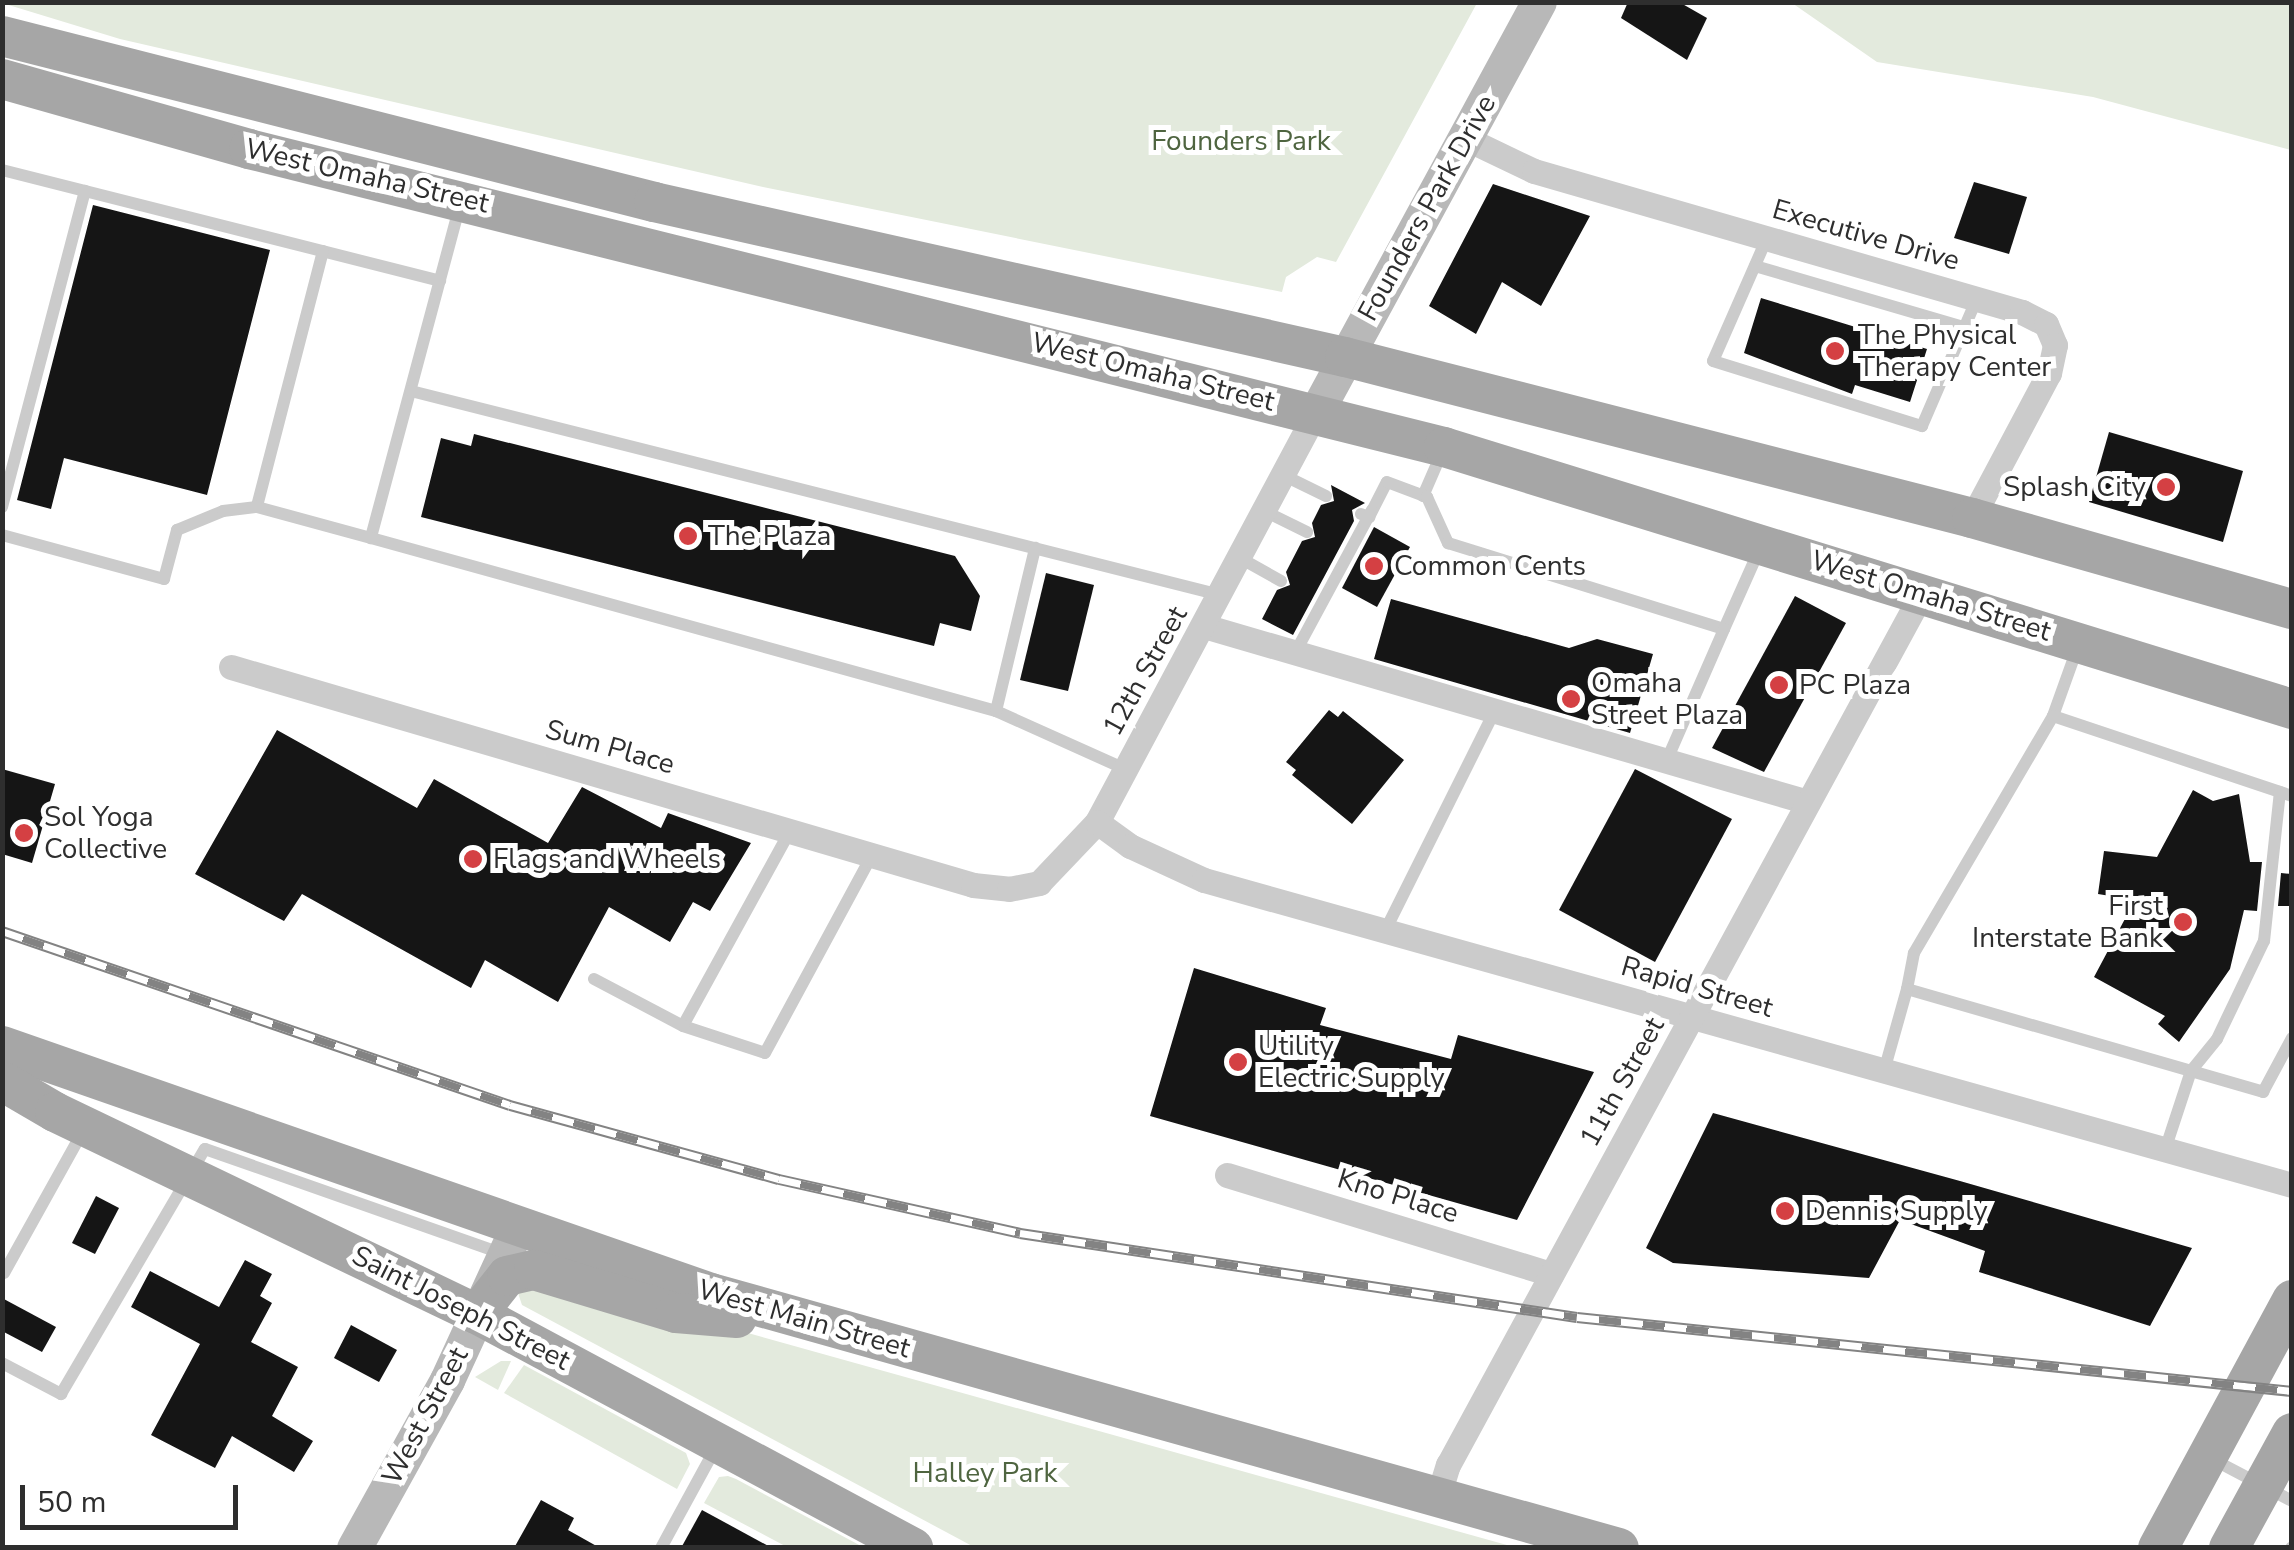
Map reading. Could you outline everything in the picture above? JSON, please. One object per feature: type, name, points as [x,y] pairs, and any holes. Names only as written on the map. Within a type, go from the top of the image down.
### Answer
[{"type":"main road","name":"Founders Park Drive","points":[[1314,414],[1539,2]]},
{"type":"main road","name":"West Omaha Street","points":[[2,36],[654,202],[1345,357],[1972,518],[2292,608]]},
{"type":"main road","name":"West Omaha Street","points":[[2,79],[249,149],[462,198],[1444,446],[2292,709]]},
{"type":"main road","name":"West Main Street","points":[[2,1046],[510,1241],[1619,1548]]},
{"type":"main road","name":"Saint Joseph Street","points":[[2,1081],[86,1126],[477,1314],[914,1548]]},
{"type":"main road","name":"West Street","points":[[354,1547],[477,1314],[510,1241]]},
{"type":"main road","points":[[477,1314],[508,1276],[552,1272],[676,1313],[737,1318],[776,1312]]},
{"type":"main road","points":[[2158,1548],[2292,1300]]},
{"type":"main road","points":[[2229,1548],[2277,1493],[2292,1434]]},
{"type":"street","name":"Executive Drive","points":[[1464,138],[1534,171],[1976,298],[2046,324],[2055,345],[2049,374],[1972,518]]},
{"type":"street","name":"12th Street","points":[[973,885],[1009,889],[1040,883],[1097,822],[1314,414]]},
{"type":"street","name":"11th Street","points":[[1438,1497],[1448,1465],[1922,593]]},
{"type":"street","points":[[1204,626],[1808,802]]},
{"type":"street","name":"Sum Place","points":[[231,667],[973,885]]},
{"type":"street","name":"Rapid Street","points":[[1097,822],[1130,846],[1204,880],[2292,1185]]},
{"type":"street","name":"Kno Place","points":[[1228,1175],[1551,1274]]},
{"type":"lane","points":[[2,170],[440,281]]},
{"type":"lane","points":[[2,507],[85,191]]},
{"type":"lane","points":[[371,538],[462,198]]},
{"type":"lane","points":[[1767,238],[1713,362],[1922,426],[1976,298]]},
{"type":"lane","points":[[257,507],[323,251]]},
{"type":"lane","points":[[1755,266],[1964,326]]},
{"type":"lane","points":[[411,392],[1220,595]]},
{"type":"lane","points":[[1444,446],[1427,497],[1448,543],[1724,629]]},
{"type":"lane","points":[[1284,475],[1326,496]]},
{"type":"lane","points":[[1295,653],[1318,601],[1387,482],[1427,497]]},
{"type":"lane","points":[[2,535],[164,579],[177,530],[223,511],[257,507],[996,712],[1125,769]]},
{"type":"lane","points":[[1264,510],[1307,532]]},
{"type":"lane","points":[[1666,762],[1762,544]]},
{"type":"lane","points":[[996,712],[1035,548]]},
{"type":"lane","points":[[1240,558],[1281,582]]},
{"type":"lane","points":[[1884,1071],[1914,954],[2053,716],[2079,642]]},
{"type":"lane","points":[[1386,931],[1494,712]]},
{"type":"lane","points":[[2053,716],[2286,794],[2264,941],[2217,1040],[2191,1071],[2165,1150]]},
{"type":"lane","points":[[683,1026],[790,831]]},
{"type":"lane","points":[[594,979],[683,1026],[765,1053],[872,856]]},
{"type":"lane","points":[[1907,990],[2264,1092],[2292,1038]]},
{"type":"lane","points":[[4,1273],[86,1126]]},
{"type":"lane","points":[[2,1363],[61,1394],[188,1172],[205,1149],[510,1241],[552,1272]]},
{"type":"lane","points":[[661,1548],[719,1443]]},
{"type":"lane","points":[[2206,1456],[2277,1493]]},
{"type":"green space","name":"Founders Park","points":[[2,3],[1477,3],[1336,262],[1317,257],[1286,277],[1282,292],[763,187],[120,39]]},
{"type":"green space","points":[[1792,3],[2291,3],[2291,150],[2093,97],[1877,62]]},
{"type":"green space","name":"Halley Park","points":[[516,1287],[748,1333],[1514,1547],[974,1547],[522,1305]]},
{"type":"green space","points":[[501,1361],[511,1361],[498,1390],[475,1377]]},
{"type":"green space","points":[[524,1365],[686,1453],[690,1464],[677,1489],[504,1393]]},
{"type":"green space","points":[[728,1476],[863,1547],[787,1547],[704,1503],[719,1477]]},
{"type":"building","points":[[1628,2],[1679,2],[1707,18],[1687,60],[1621,18]]},
{"type":"building","points":[[1974,182],[2027,197],[2009,254],[1954,238]]},
{"type":"building","points":[[1493,184],[1590,216],[1541,306],[1502,282],[1476,334],[1429,306]]},
{"type":"building","points":[[93,205],[270,250],[207,495],[64,458],[51,509],[17,500]]},
{"type":"building","name":"The Physical Therapy Center","points":[[1761,298],[1927,349],[1910,402],[1855,385],[1852,394],[1744,353]]},
{"type":"building","name":"Splash City","points":[[2109,432],[2243,471],[2223,542],[2089,502]]},
{"type":"building","name":"The Plaza","points":[[474,434],[955,556],[980,596],[971,631],[940,623],[934,646],[421,517],[441,438],[471,446]]},
{"type":"building","name":"Common Cents","points":[[1331,485],[1365,503],[1352,510],[1354,521],[1293,635],[1262,619],[1277,590],[1290,585],[1286,572],[1302,541],[1315,537],[1312,523],[1321,505],[1334,501]]},
{"type":"building","name":"Common Cents","points":[[1374,527],[1410,547],[1377,607],[1342,588]]},
{"type":"building","points":[[1046,573],[1094,585],[1068,691],[1020,680]]},
{"type":"building","name":"PC Plaza","points":[[1795,596],[1846,623],[1764,772],[1712,748]]},
{"type":"building","name":"Omaha Street Plaza","points":[[1391,599],[1569,648],[1597,639],[1653,654],[1630,733],[1374,659]]},
{"type":"building","points":[[1329,710],[1338,717],[1343,711],[1404,760],[1352,824],[1292,775],[1296,770],[1286,762]]},
{"type":"building","name":"Flags and Wheels","points":[[277,730],[417,808],[434,779],[548,843],[582,787],[661,828],[668,813],[751,843],[710,911],[693,902],[670,942],[609,907],[558,1002],[485,960],[471,988],[302,894],[284,921],[195,874]]},
{"type":"building","points":[[2,769],[55,784],[32,863],[2,854]]},
{"type":"building","points":[[1635,769],[1732,819],[1655,962],[1559,910]]},
{"type":"building","name":"First Interstate Bank","points":[[2193,790],[2213,801],[2239,794],[2250,862],[2262,862],[2257,911],[2244,910],[2230,969],[2179,1042],[2158,1024],[2165,1016],[2094,977],[2135,900],[2098,894],[2104,851],[2157,857]]},
{"type":"building","points":[[2281,873],[2292,874],[2292,906],[2278,906]]},
{"type":"building","points":[[1194,968],[1326,1008],[1320,1025],[1451,1059],[1458,1035],[1594,1072],[1517,1220],[1150,1116]]},
{"type":"building","points":[[1713,1113],[2192,1248],[2150,1326],[1979,1272],[1985,1251],[1900,1220],[1869,1278],[1673,1263],[1646,1248]]},
{"type":"building","points":[[96,1196],[119,1208],[95,1254],[72,1243]]},
{"type":"building","points":[[245,1260],[272,1274],[260,1296],[272,1303],[251,1342],[298,1367],[272,1416],[313,1441],[294,1472],[232,1436],[215,1468],[151,1435],[200,1344],[131,1307],[150,1271],[219,1307]]},
{"type":"building","points":[[2,1298],[56,1327],[42,1352],[2,1331]]},
{"type":"building","points":[[351,1325],[397,1350],[379,1382],[334,1358]]},
{"type":"building","points":[[541,1500],[574,1518],[568,1530],[600,1548],[514,1548]]},
{"type":"building","points":[[702,1510],[772,1548],[681,1548]]},
{"type":"railway","points":[[2,931],[510,1105],[779,1179],[1020,1233],[1577,1317],[2292,1391]]},
{"type":"place","name":"The Physical Therapy Center","points":[[1835,351]]},
{"type":"place","name":"Splash City","points":[[2166,487]]},
{"type":"place","name":"The Plaza","points":[[688,536]]},
{"type":"place","name":"Common Cents","points":[[1374,566]]},
{"type":"place","name":"PC Plaza","points":[[1779,685]]},
{"type":"place","name":"Omaha Street Plaza","points":[[1571,699]]},
{"type":"place","name":"Sol Yoga Collective","points":[[24,833]]},
{"type":"place","name":"Flags and Wheels","points":[[473,859]]},
{"type":"place","name":"First Interstate Bank","points":[[2183,922]]},
{"type":"place","name":"Utility Electric Supply","points":[[1238,1062]]},
{"type":"place","name":"Dennis Supply","points":[[1785,1211]]}]
